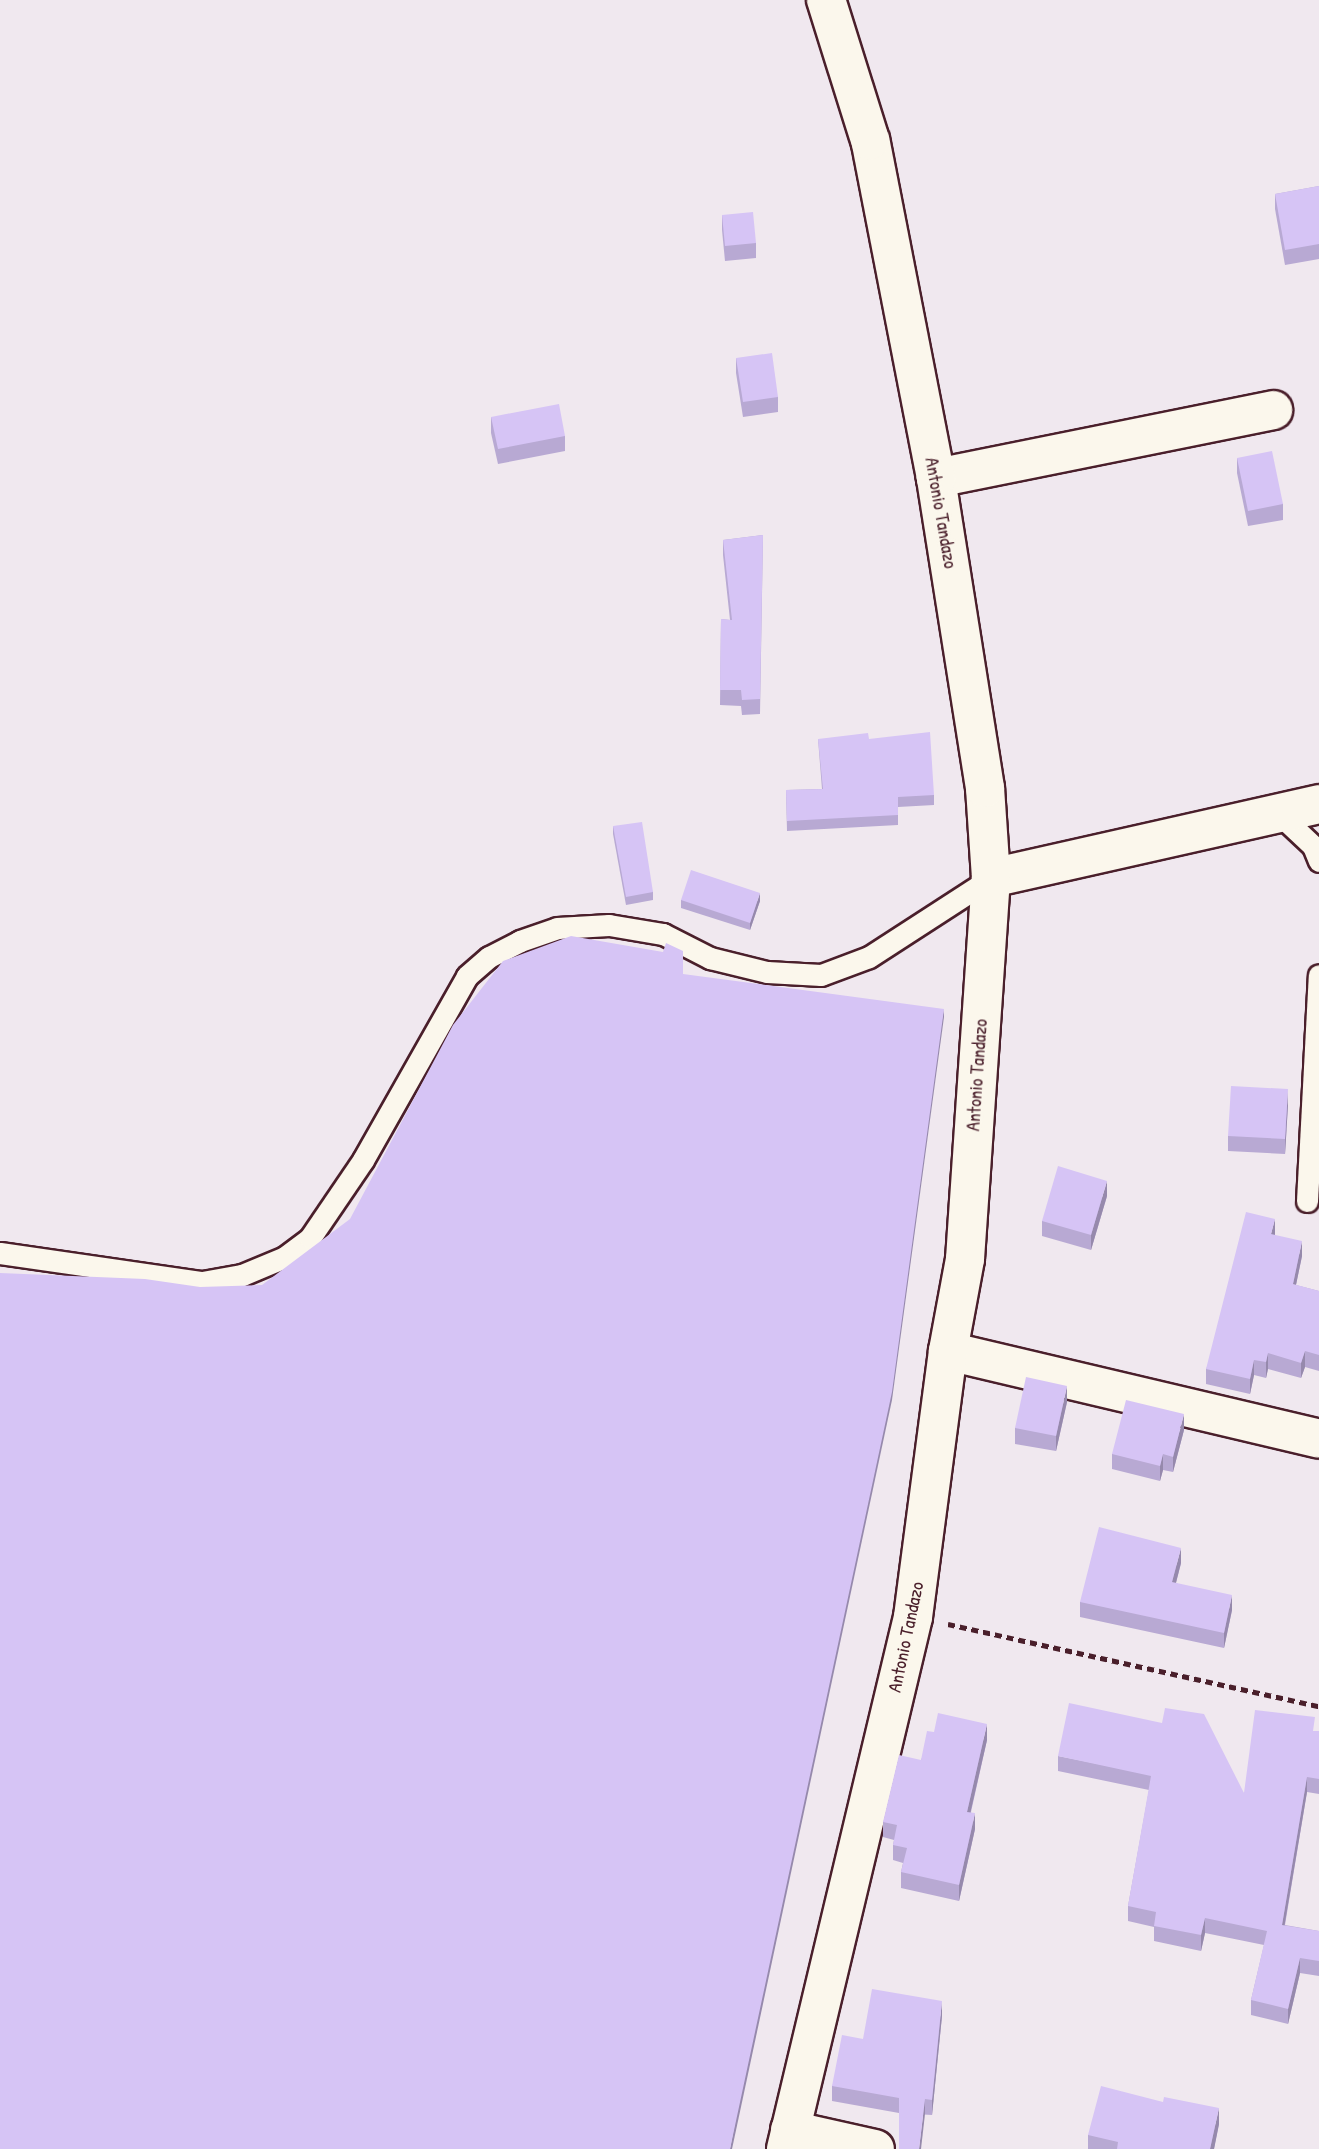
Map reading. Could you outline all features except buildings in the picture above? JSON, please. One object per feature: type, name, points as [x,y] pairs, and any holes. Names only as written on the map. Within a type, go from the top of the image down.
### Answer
[{"type":"street","name":"Antonio Tandazo","points":[[788,2139],[914,1617],[948,1352],[965,1259],[991,878],[985,788],[936,478],[870,140],[826,0]]},
{"type":"street","points":[[936,478],[1273,410]]},
{"type":"street","points":[[991,878],[1319,804]]},
{"type":"street","points":[[948,1352],[1319,1439]]},
{"type":"street","points":[[788,2139],[875,2149]]},
{"type":"lane","points":[[1278,813],[1313,846],[1319,861]]},
{"type":"lane","points":[[0,1252],[202,1282],[242,1275],[285,1257],[310,1238],[363,1160],[467,975],[520,941],[557,928],[608,925],[663,934],[710,958],[767,972],[821,975],[869,957],[991,878]]},
{"type":"lane","points":[[1307,1201],[1319,975]]},
{"type":"path","points":[[914,1617],[1319,1706]]}]
